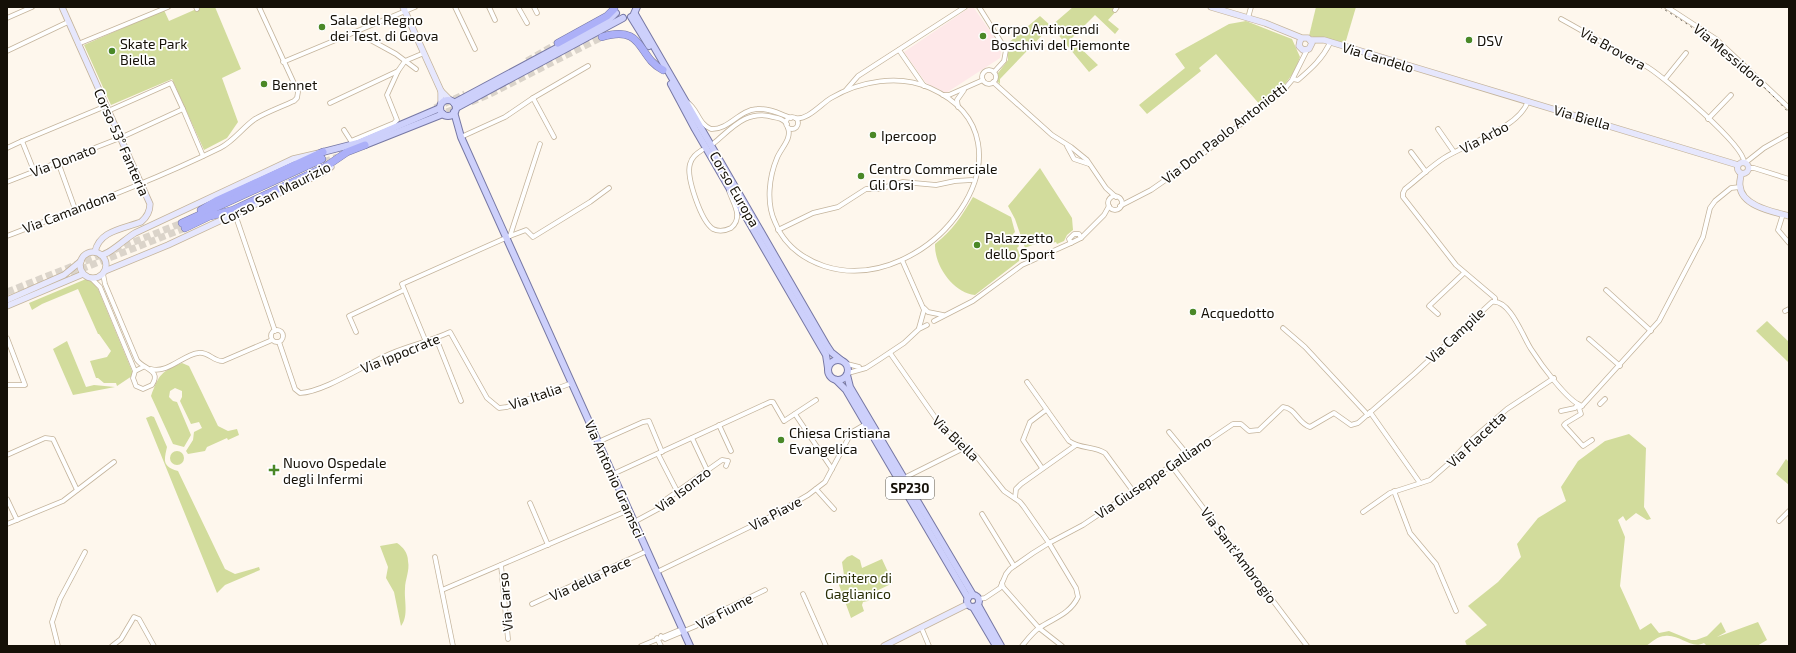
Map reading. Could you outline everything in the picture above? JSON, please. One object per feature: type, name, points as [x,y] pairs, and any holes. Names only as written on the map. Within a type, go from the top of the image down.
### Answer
[{"type":"highway","points":[[558,43],[615,10]]},
{"type":"highway","points":[[602,37],[619,34],[629,36],[638,41],[657,67],[663,70]]},
{"type":"highway","points":[[323,158],[196,216],[184,226],[233,210],[325,167],[347,152],[365,145]]},
{"type":"highway","points":[[211,216],[323,158]]},
{"type":"main road","points":[[454,106],[623,18],[633,15],[638,7]]},
{"type":"main road","points":[[454,106],[609,20],[615,10],[623,18]]},
{"type":"main road","name":"Corso Europa","points":[[633,15],[726,183],[826,355],[828,368]]},
{"type":"main road","name":"Corso Europa","points":[[633,15],[687,102],[714,153],[827,346],[831,352],[844,362]]},
{"type":"main road","name":"Corso San Maurizio","points":[[323,158],[441,105],[445,100],[454,106],[445,115],[365,145]]},
{"type":"main road","points":[[441,105],[445,115],[457,127]]},
{"type":"main road","points":[[454,106],[457,127]]},
{"type":"main road","name":"Via Antonio Gramsci","points":[[457,127],[508,236],[540,312],[690,646]]},
{"type":"main road","points":[[835,360],[844,362],[848,376],[836,380],[829,374],[828,368],[835,360]]},
{"type":"main road","name":"SP230","points":[[848,376],[996,646]]},
{"type":"main road","name":"SP230","points":[[836,380],[843,386],[1001,646]]},
{"type":"street","points":[[7,18],[32,7]]},
{"type":"street","name":"Corso 53° Fanteria","points":[[62,7],[150,204],[148,214],[141,222],[105,235],[100,239],[95,252]]},
{"type":"street","points":[[78,44],[168,7]]},
{"type":"street","points":[[259,7],[283,62],[356,32],[404,9],[415,7]]},
{"type":"street","points":[[455,7],[475,49]]},
{"type":"street","points":[[489,7],[495,20]]},
{"type":"street","points":[[518,7],[527,23]]},
{"type":"street","points":[[534,7],[537,13]]},
{"type":"street","points":[[845,91],[858,76],[965,7]]},
{"type":"street","points":[[979,7],[1006,50],[1004,61],[994,72]]},
{"type":"street","points":[[1212,7],[1283,31],[1309,48],[1311,40]]},
{"type":"street","points":[[1248,18],[1251,7]]},
{"type":"street","name":"Via Messidoro","points":[[1667,7],[1716,39],[1789,108]]},
{"type":"street","points":[[404,9],[441,91],[454,106]]},
{"type":"street","name":"Via Brovera","points":[[1560,19],[1631,59],[1646,65],[1665,79],[1738,149],[1744,159],[1744,165]]},
{"type":"street","points":[[7,51],[68,22]]},
{"type":"street","points":[[356,32],[396,54],[416,69]]},
{"type":"street","name":"Via Candelo","points":[[1300,43],[1306,37],[1311,40],[1330,43],[1425,71]]},
{"type":"street","name":"Via Don Paolo Antoniotti","points":[[1300,43],[1301,60]]},
{"type":"street","name":"Via Candelo","points":[[1309,48],[1318,43],[1330,43]]},
{"type":"street","points":[[1295,80],[1325,55],[1330,43]]},
{"type":"street","name":"Via Don Paolo Antoniotti","points":[[1120,206],[1138,198],[1200,156],[1282,92],[1295,80],[1301,60],[1309,48]]},
{"type":"street","points":[[899,50],[925,86]]},
{"type":"street","points":[[344,130],[351,141],[394,123],[397,120],[387,95],[398,71],[405,61],[424,53]]},
{"type":"street","points":[[1665,79],[1686,53]]},
{"type":"street","name":"Via Camandona","points":[[7,236],[141,183],[231,142],[243,129],[256,119],[294,101],[297,98],[298,92],[283,62]]},
{"type":"street","points":[[461,137],[505,117],[533,98],[588,66]]},
{"type":"street","points":[[983,80],[982,76],[984,72],[988,70],[994,72]]},
{"type":"street","points":[[330,103],[398,71]]},
{"type":"street","name":"Via Biella","points":[[1425,71],[1744,165],[1789,180]]},
{"type":"street","points":[[993,82],[995,78],[994,72]]},
{"type":"street","points":[[983,80],[989,83],[993,82],[1029,115],[1065,144],[1075,150],[1091,165],[1106,188],[1121,201],[1120,206],[1104,215]]},
{"type":"street","points":[[943,95],[949,95],[983,80]]},
{"type":"street","points":[[892,81],[925,86],[943,95],[959,108],[968,118],[976,138],[977,165],[972,188],[962,209],[946,229],[922,250],[902,260],[885,266],[861,270],[843,270],[827,267],[811,261],[796,252],[778,230],[772,214],[770,184],[776,159],[788,138],[788,119],[803,118],[821,104],[845,91],[865,84],[892,81]]},
{"type":"street","points":[[7,148],[91,112],[107,108],[171,83],[203,156]]},
{"type":"street","points":[[959,108],[957,100],[961,93],[967,88]]},
{"type":"street","points":[[441,91],[441,105]]},
{"type":"street","points":[[1708,119],[1731,95]]},
{"type":"street","points":[[533,98],[554,137]]},
{"type":"street","name":"Via Arbo","points":[[1464,273],[1439,245],[1403,197],[1402,193],[1426,172],[1454,152],[1515,120],[1525,109],[1528,101]]},
{"type":"street","points":[[687,102],[693,106],[703,124],[711,129],[724,127],[753,109],[765,109],[798,121],[797,127],[792,129],[787,126],[783,120],[770,116],[754,114],[723,134],[714,143]]},
{"type":"street","name":"Via Donato","points":[[7,182],[120,138],[183,109]]},
{"type":"street","name":"Via Arbo","points":[[1438,129],[1454,152]]},
{"type":"street","points":[[1742,174],[1738,171],[1764,148],[1788,135]]},
{"type":"street","points":[[22,141],[34,171]]},
{"type":"street","points":[[508,236],[540,144]]},
{"type":"street","points":[[1065,144],[1074,159],[1091,165]]},
{"type":"street","name":"Corso San Maurizio","points":[[104,273],[322,173],[344,156],[365,145]]},
{"type":"street","points":[[702,150],[693,157],[690,162],[690,180],[704,219],[713,229],[717,231],[731,228],[737,216],[726,183]]},
{"type":"street","points":[[1411,152],[1426,172]]},
{"type":"street","name":"Corso San Maurizio","points":[[101,255],[108,254],[124,239],[135,233],[293,159],[309,154],[323,158]]},
{"type":"street","points":[[58,162],[75,209]]},
{"type":"street","points":[[1744,165],[1745,173],[1742,174],[1740,187],[1743,195],[1756,205],[1786,215],[1778,230],[1789,243]]},
{"type":"street","points":[[778,230],[813,213],[838,207],[866,189],[879,189],[903,182],[936,185],[956,181],[972,180]]},
{"type":"street","points":[[1561,411],[1580,405],[1620,366],[1659,321],[1700,243],[1710,208],[1715,201],[1731,188],[1740,187]]},
{"type":"street","points":[[426,342],[402,284],[508,236],[526,230],[533,237],[590,202],[609,188]]},
{"type":"street","points":[[848,376],[890,353],[918,329],[973,301],[1022,265],[1058,249],[1089,231],[1104,215],[1109,206],[1106,188]]},
{"type":"street","points":[[1109,199],[1117,197],[1138,198]]},
{"type":"street","points":[[1109,206],[1115,210]]},
{"type":"street","points":[[235,214],[275,331]]},
{"type":"street","points":[[1070,241],[1071,236],[1080,236]]},
{"type":"street","points":[[7,300],[64,275],[88,254],[95,252],[101,255],[106,261],[104,273],[105,284],[137,360],[143,366],[151,369],[161,369]]},
{"type":"street","points":[[902,260],[923,307],[934,321]]},
{"type":"street","points":[[81,261],[80,268],[83,274],[91,278],[100,287],[135,371],[133,380],[139,388],[150,387],[154,382],[155,376],[161,369],[200,352],[218,361],[223,361],[272,340],[279,342],[283,339],[283,334],[280,331],[275,331]]},
{"type":"street","points":[[91,278],[98,278],[104,273]]},
{"type":"street","points":[[1438,314],[1429,306],[1464,273],[1495,298],[1495,301]]},
{"type":"street","points":[[7,306],[83,274]]},
{"type":"street","points":[[356,332],[349,316],[404,290]]},
{"type":"street","points":[[1606,290],[1651,331]]},
{"type":"street","name":"Via Campile","points":[[1290,409],[1301,421],[1310,427],[1334,413],[1337,413],[1347,423],[1353,425],[1414,374],[1489,304],[1495,301],[1510,312],[1519,325],[1530,347],[1554,378],[1580,405]]},
{"type":"street","points":[[928,313],[945,315]]},
{"type":"street","points":[[918,329],[922,320],[928,313]]},
{"type":"street","points":[[922,320],[927,325]]},
{"type":"street","points":[[1283,328],[1305,347],[1369,413],[1420,483]]},
{"type":"street","points":[[272,340],[271,336],[275,331]]},
{"type":"street","name":"Via Ippocrate","points":[[279,342],[297,391],[304,393],[391,353],[426,342],[450,332],[487,398],[499,408]]},
{"type":"street","points":[[7,338],[25,385],[7,385]]},
{"type":"street","points":[[436,338],[461,401]]},
{"type":"street","points":[[1589,339],[1620,366]]},
{"type":"street","name":"Via Biella","points":[[890,353],[939,423],[983,463],[1004,491],[1015,498],[1027,511],[1049,542],[1076,588],[1078,596],[1075,603],[1066,613],[1039,628]]},
{"type":"street","points":[[844,362],[864,368]]},
{"type":"street","points":[[135,371],[143,366]]},
{"type":"street","points":[[151,369],[155,376]]},
{"type":"street","name":"Via Flacetta","points":[[1363,512],[1394,491],[1430,480],[1438,474],[1469,442],[1513,404],[1535,392],[1554,378]]},
{"type":"street","points":[[1027,382],[1070,441],[1076,445],[1100,450],[1105,453],[1133,491]]},
{"type":"street","name":"Via Italia","points":[[499,408],[507,407],[572,383]]},
{"type":"street","points":[[1600,404],[1605,399]]},
{"type":"street","points":[[613,474],[772,401],[783,421],[816,400]]},
{"type":"street","points":[[1580,405],[1579,408],[1581,414],[1564,425],[1583,446],[1592,440]]},
{"type":"street","name":"Via Giuseppe Galliano","points":[[973,602],[985,598],[1000,588],[1006,574],[1014,566],[1049,542],[1083,525],[1233,424],[1241,424],[1250,431],[1259,430],[1283,407],[1290,409]]},
{"type":"street","points":[[1042,468],[1022,440],[1030,422],[1046,410]]},
{"type":"street","points":[[795,414],[832,469]]},
{"type":"street","points":[[598,442],[648,421],[677,491]]},
{"type":"street","name":"Via Piave","points":[[657,572],[782,511],[816,489],[825,482],[849,437],[854,431],[866,424]]},
{"type":"street","points":[[719,425],[731,451]]},
{"type":"street","points":[[1169,432],[1187,454]]},
{"type":"street","points":[[7,455],[48,438],[53,438],[78,490]]},
{"type":"street","points":[[692,438],[707,470]]},
{"type":"street","points":[[1015,498],[1016,489],[1042,468],[1076,445]]},
{"type":"street","points":[[904,478],[966,447]]},
{"type":"street","name":"Via Isonzo","points":[[634,522],[660,508],[661,503],[724,459],[728,462],[726,466]]},
{"type":"street","points":[[7,524],[63,501],[114,462]]},
{"type":"street","name":"Via Sant'Ambrogio","points":[[1171,465],[1306,646]]},
{"type":"street","points":[[816,489],[834,509]]},
{"type":"street","points":[[1394,491],[1410,532],[1436,564],[1456,611]]},
{"type":"street","points":[[7,499],[17,520]]},
{"type":"street","points":[[530,503],[548,545]]},
{"type":"street","points":[[442,590],[629,510]]},
{"type":"street","points":[[1779,521],[1789,511]]},
{"type":"street","points":[[982,514],[1014,566]]},
{"type":"street","name":"Via della Pace","points":[[532,604],[647,551]]},
{"type":"street","points":[[58,646],[52,622],[60,599],[85,552]]},
{"type":"street","points":[[436,556],[453,646]]},
{"type":"street","name":"Via Carso","points":[[501,565],[508,639]]},
{"type":"street","points":[[1002,583],[1003,587],[1039,628],[1062,646]]},
{"type":"street","name":"Via Fiume","points":[[641,646],[659,637],[696,626],[703,620],[764,590]]},
{"type":"street","points":[[803,594],[826,646]]},
{"type":"street","points":[[884,646],[973,602]]},
{"type":"street","points":[[112,646],[121,639],[134,617],[139,619],[154,646]]},
{"type":"street","points":[[921,627],[930,646]]},
{"type":"street","points":[[1022,646],[1039,628]]},
{"type":"street","points":[[659,637],[661,646]]},
{"type":"shaded area","points":[[969,8],[974,8],[999,44],[1001,53],[1000,58],[946,93],[926,83],[904,52]]},
{"type":"green space","points":[[201,7],[215,7],[241,69],[222,78],[238,122],[227,138],[204,150],[172,79],[111,105],[84,45],[164,10],[169,21]]},
{"type":"green space","points":[[1073,7],[1120,7],[1108,20],[1119,29],[1115,34],[1095,15],[1071,39],[1098,65],[1089,72],[1051,26]]},
{"type":"green space","points":[[1316,7],[1356,7],[1345,44],[1309,36]]},
{"type":"green space","points":[[1040,16],[1051,26],[1000,79],[1000,84],[997,81],[998,73],[1008,60],[1007,44]]},
{"type":"green space","points":[[1246,21],[1292,39],[1300,57],[1297,65],[1285,84],[1274,96],[1261,106],[1216,54],[1199,68],[1201,71],[1147,114],[1139,105],[1185,68],[1175,54],[1229,24]]},
{"type":"green space","points":[[1040,168],[1072,218],[1073,230],[1067,235],[1064,241],[1057,244],[1056,242],[1047,244],[1045,240],[1025,248],[1015,219],[1008,206]]},
{"type":"green space","name":"Palazzetto dello Sport","points":[[973,197],[1011,217],[1015,232],[1013,234],[1019,246],[1017,248],[1020,255],[1019,261],[975,295],[959,289],[946,277],[938,261],[935,244],[947,234],[956,223]]},
{"type":"green space","points":[[86,279],[93,282],[98,289],[132,371],[132,376],[117,386],[116,383],[104,383],[96,378],[90,361],[107,357],[111,351],[98,334],[78,289],[42,304],[32,310],[29,303]]},
{"type":"green space","points":[[1767,321],[1789,342],[1789,363],[1756,331]]},
{"type":"green space","points":[[67,341],[86,387],[94,385],[115,387],[73,395],[53,349]]},
{"type":"green space","points":[[182,363],[189,366],[218,426],[228,431],[237,429],[239,435],[228,440],[227,438],[207,447],[205,451],[188,454],[186,451],[193,440],[194,432],[202,428],[199,422],[191,424],[180,401],[182,391],[175,388],[170,391],[169,397],[173,401],[177,402],[191,435],[184,447],[173,444],[151,396],[159,378],[169,369]]},
{"type":"green space","points":[[151,416],[154,417],[167,447],[165,462],[169,467],[178,471],[225,569],[235,574],[259,567],[260,570],[225,585],[217,593],[146,418]]},
{"type":"green space","points":[[1629,434],[1646,448],[1644,507],[1651,519],[1647,520],[1636,513],[1626,521],[1623,516],[1618,520],[1625,537],[1620,586],[1640,630],[1651,623],[1659,633],[1669,631],[1691,640],[1696,640],[1707,636],[1721,622],[1726,632],[1717,637],[1758,622],[1767,640],[1757,646],[1707,646],[1704,643],[1695,645],[1676,637],[1662,636],[1646,646],[1467,646],[1465,641],[1487,625],[1468,606],[1498,582],[1521,557],[1517,544],[1538,518],[1566,501],[1561,487],[1578,461],[1605,441]]},
{"type":"green space","points":[[174,451],[180,451],[184,455],[184,461],[180,465],[174,465],[170,461],[170,455]]},
{"type":"green space","points":[[1786,459],[1789,462],[1789,485],[1776,474]]},
{"type":"green space","points":[[397,543],[403,548],[408,558],[408,572],[405,585],[406,613],[401,626],[394,592],[386,578],[388,567],[380,546]]},
{"type":"green space","name":"Cimitero di Gaglianico","points":[[852,555],[860,560],[862,568],[882,559],[893,583],[872,593],[868,601],[863,602],[862,605],[864,611],[851,618],[839,585],[841,583],[840,577],[844,575],[842,562],[847,557]]},
{"type":"tunnel","points":[[471,102],[488,95],[602,37]]},
{"type":"tunnel","points":[[527,61],[558,43]]},
{"type":"tunnel","points":[[435,108],[465,94]]},
{"type":"tunnel","points":[[437,116],[459,107]]},
{"type":"tunnel","points":[[324,162],[337,157]]},
{"type":"tunnel","points":[[7,292],[182,223]]},
{"type":"tunnel","points":[[61,277],[185,228]]},
{"type":"railway","points":[[1660,7],[1678,18],[1729,55],[1760,83],[1789,113]]},
{"type":"place","name":"Sala del Regno dei Test. di Geova","points":[[322,27]]},
{"type":"place","name":"Corpo Antincendi Boschivi del Piemonte","points":[[983,36]]},
{"type":"place","name":"DSV","points":[[1469,40]]},
{"type":"place","name":"Skate Park Biella","points":[[112,51]]},
{"type":"place","name":"Bennet","points":[[264,84]]},
{"type":"place","name":"Ipercoop","points":[[873,135]]},
{"type":"place","name":"Centro Commerciale Gli Orsi","points":[[861,176]]},
{"type":"place","name":"Palazzetto dello Sport","points":[[977,245]]},
{"type":"place","name":"Acquedotto","points":[[1193,312]]},
{"type":"place","name":"Chiesa Cristiana Evangelica","points":[[781,440]]},
{"type":"place","name":"Nuovo Ospedale degli Infermi","points":[[274,470]]}]
